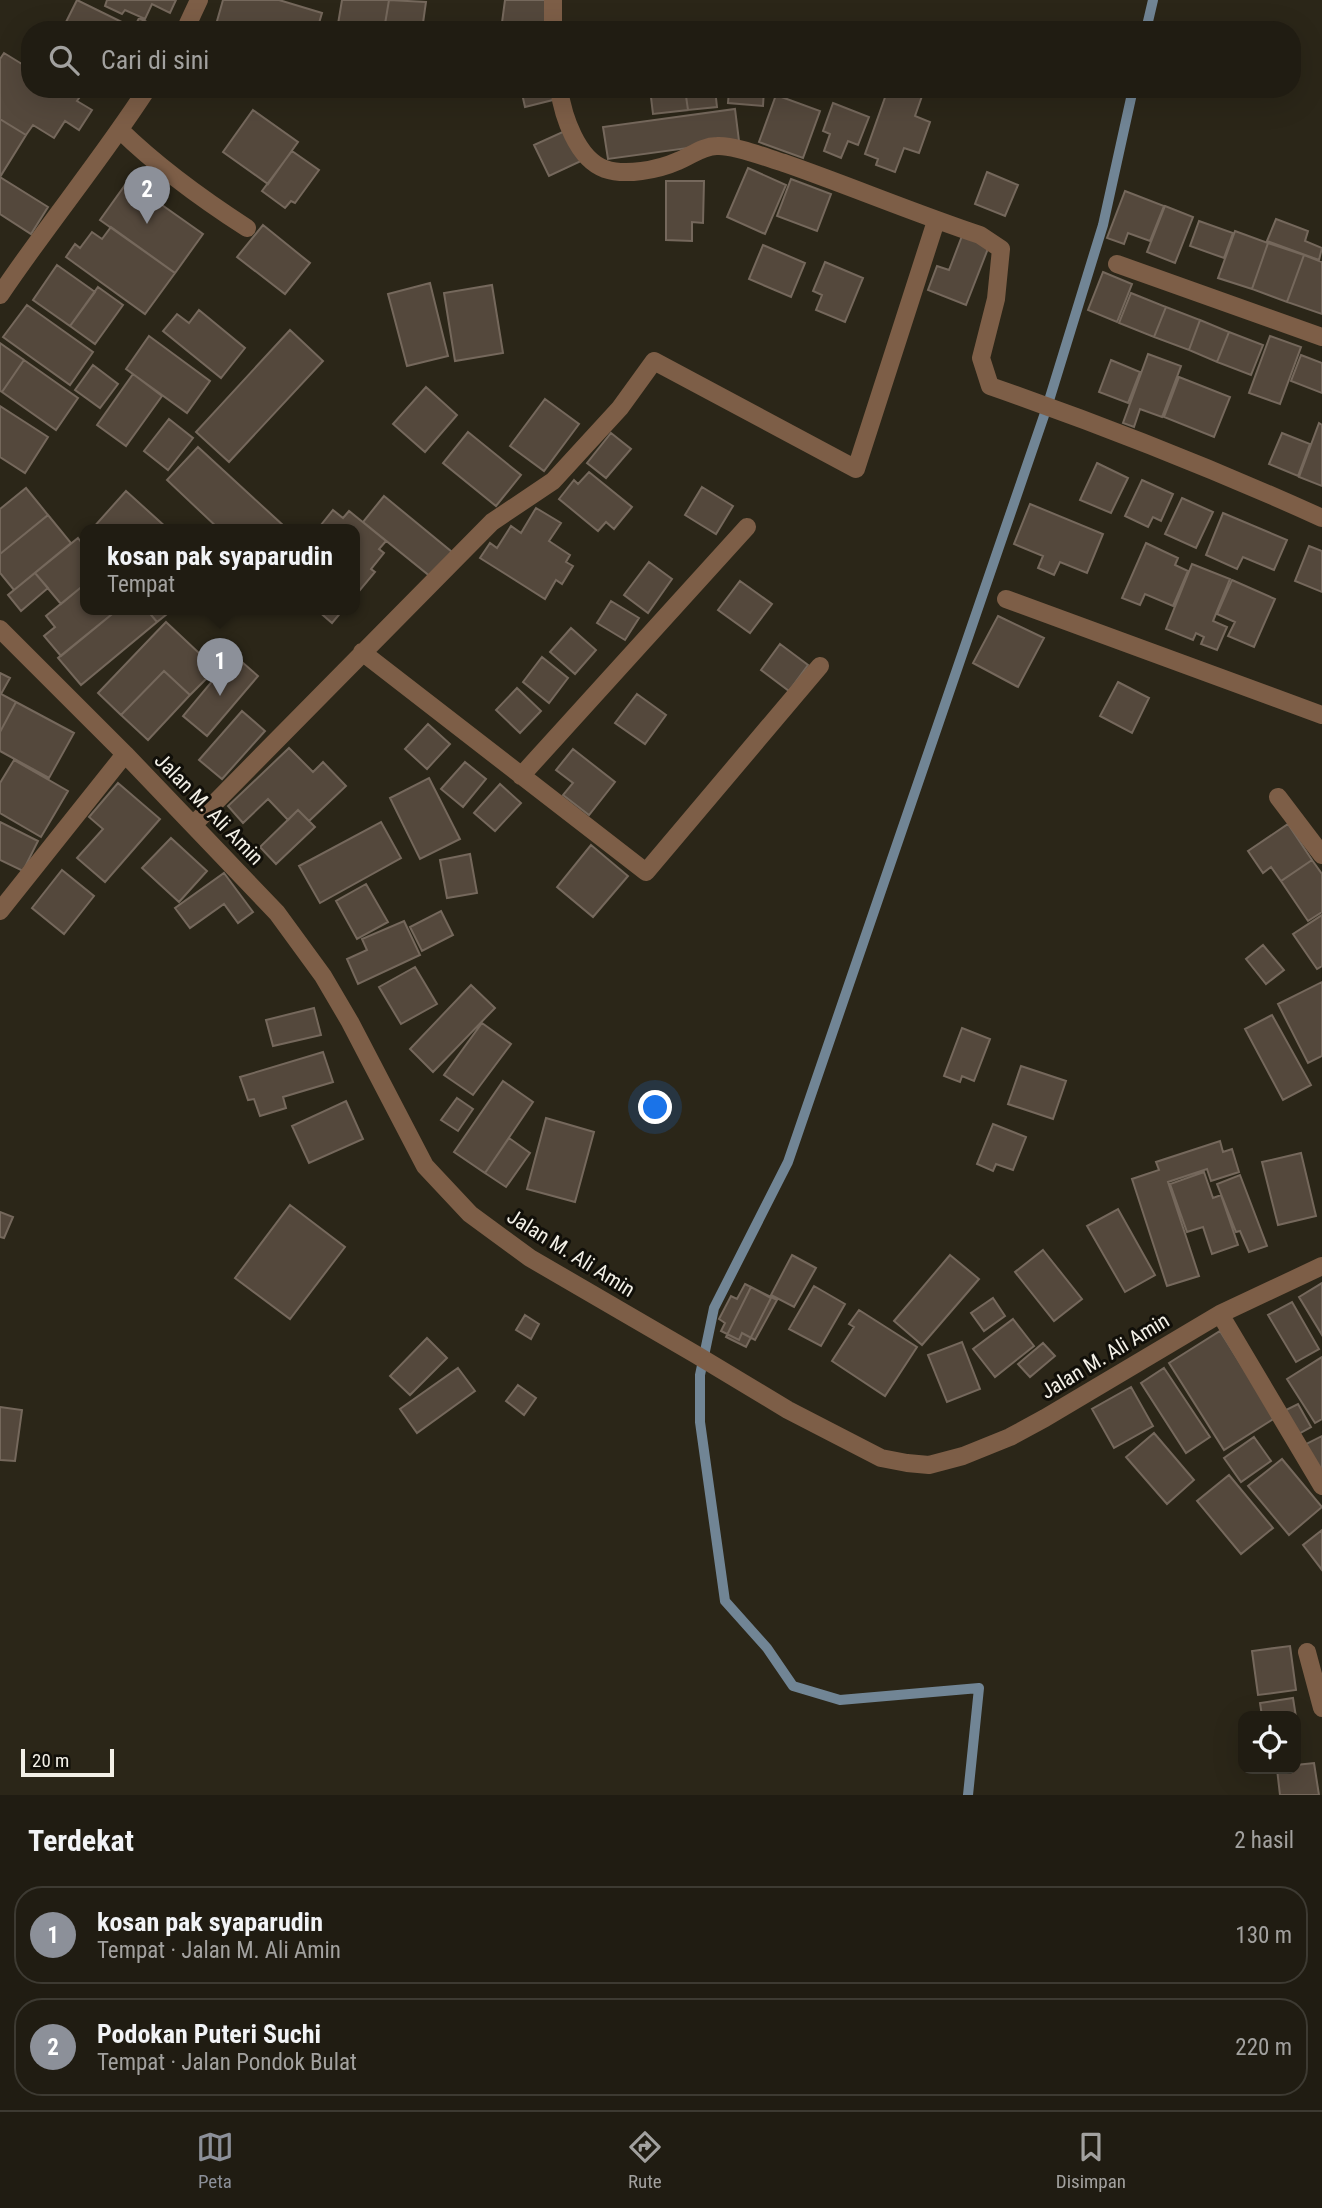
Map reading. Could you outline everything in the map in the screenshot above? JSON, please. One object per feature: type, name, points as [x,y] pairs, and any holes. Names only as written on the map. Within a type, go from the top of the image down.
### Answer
[{"type":"street","points":[[189,21],[199,0]]},
{"type":"street","points":[[552,0],[553,21]]},
{"type":"street","points":[[0,295],[140,98]]},
{"type":"street","points":[[560,98],[577,145],[586,158],[603,168],[623,173],[648,169],[677,162],[696,151],[718,146],[756,154],[807,171],[980,236],[1001,249],[996,299],[981,358],[990,386],[1076,416],[1268,493],[1322,518]]},
{"type":"street","points":[[120,130],[174,177],[247,228]]},
{"type":"street","points":[[193,825],[492,522],[553,481],[620,408],[654,361],[856,469],[936,220]]},
{"type":"street","points":[[1117,264],[1322,337]]},
{"type":"street","points":[[521,776],[747,527]]},
{"type":"street","points":[[1006,599],[1322,715]]},
{"type":"street","name":"Jalan M. Ali Amin","points":[[0,629],[125,754],[277,913],[323,976],[356,1033],[425,1166],[470,1214],[530,1258],[788,1410],[881,1458],[929,1465],[963,1456],[1010,1437],[1220,1314],[1322,1266]]},
{"type":"street","points":[[362,652],[646,872],[820,666]]},
{"type":"street","points":[[0,911],[125,754]]},
{"type":"street","points":[[1278,797],[1322,855]]},
{"type":"street","points":[[1220,1314],[1322,1486]]},
{"type":"street","points":[[1307,1652],[1322,1708]]},
{"type":"building","points":[[77,0],[120,21],[66,21]]},
{"type":"building","points":[[107,0],[176,0],[170,13],[152,4],[145,19],[125,10],[122,14],[105,6]]},
{"type":"building","points":[[223,0],[279,0],[322,13],[320,21],[217,21]]},
{"type":"building","points":[[342,0],[389,0],[386,21],[338,21]]},
{"type":"building","points":[[389,0],[426,2],[423,21],[386,21]]},
{"type":"building","points":[[505,0],[550,0],[547,21],[502,21]]},
{"type":"building","points":[[4,53],[21,63],[21,98],[79,98],[77,101],[92,110],[79,130],[65,121],[54,138],[33,125],[26,135],[0,119],[0,59]]},
{"type":"building","points":[[523,98],[557,99],[525,107]]},
{"type":"building","points":[[651,98],[686,98],[688,110],[653,114]]},
{"type":"building","points":[[686,98],[716,98],[717,107],[688,110]]},
{"type":"building","points":[[728,98],[763,98],[763,106],[728,103]]},
{"type":"building","points":[[775,98],[784,98],[820,111],[803,158],[759,142]]},
{"type":"building","points":[[885,98],[921,98],[915,116],[930,122],[919,153],[904,148],[895,172],[876,165],[878,159],[865,154]]},
{"type":"building","points":[[833,103],[869,117],[858,145],[848,141],[841,158],[824,151],[830,134],[823,131]]},
{"type":"building","points":[[735,109],[739,141],[608,159],[603,127]]},
{"type":"building","points":[[253,110],[298,142],[268,184],[223,152]]},
{"type":"building","points":[[0,119],[26,135],[0,177]]},
{"type":"building","points":[[567,130],[581,161],[549,176],[534,145]]},
{"type":"building","points":[[292,151],[319,170],[295,203],[291,201],[285,208],[262,191]]},
{"type":"building","points":[[748,168],[786,185],[765,234],[727,217]]},
{"type":"building","points":[[987,172],[1018,185],[1005,216],[975,204]]},
{"type":"building","points":[[0,177],[48,207],[31,234],[0,214]]},
{"type":"building","points":[[791,179],[831,194],[817,231],[777,216]]},
{"type":"building","points":[[128,181],[203,234],[175,273],[100,220]]},
{"type":"building","points":[[666,181],[704,181],[703,223],[692,222],[692,241],[666,240]]},
{"type":"building","points":[[1125,191],[1164,206],[1150,241],[1128,233],[1124,244],[1107,238]]},
{"type":"building","points":[[1165,206],[1193,217],[1175,263],[1147,252]]},
{"type":"building","points":[[1276,219],[1308,231],[1305,241],[1322,248],[1319,260],[1267,241]]},
{"type":"building","points":[[1199,221],[1233,233],[1224,258],[1190,246]]},
{"type":"building","points":[[263,225],[310,263],[285,294],[237,257]]},
{"type":"building","points":[[111,227],[175,273],[145,314],[66,257],[75,244],[80,248],[92,232],[102,239]]},
{"type":"building","points":[[1235,231],[1268,243],[1252,289],[1218,278]]},
{"type":"building","points":[[962,236],[989,246],[966,305],[928,290],[937,266],[949,270]]},
{"type":"building","points":[[1268,243],[1304,255],[1287,302],[1252,289]]},
{"type":"building","points":[[763,245],[805,263],[791,297],[749,279]]},
{"type":"building","points":[[1304,255],[1322,262],[1322,314],[1287,302]]},
{"type":"building","points":[[825,262],[863,278],[845,322],[816,310],[822,295],[813,291]]},
{"type":"building","points":[[57,265],[95,292],[70,326],[33,300]]},
{"type":"building","points":[[1103,272],[1132,284],[1117,322],[1088,310]]},
{"type":"building","points":[[430,283],[448,356],[407,366],[388,294]]},
{"type":"building","points":[[492,285],[503,353],[455,361],[444,293]]},
{"type":"building","points":[[98,287],[123,305],[95,344],[70,326]]},
{"type":"building","points":[[1131,293],[1166,307],[1154,337],[1119,323]]},
{"type":"building","points":[[27,305],[93,352],[70,385],[3,337]]},
{"type":"building","points":[[1166,307],[1200,320],[1189,350],[1154,337]]},
{"type":"building","points":[[199,310],[245,348],[221,378],[163,331],[177,314],[189,323]]},
{"type":"building","points":[[1200,320],[1229,332],[1217,362],[1189,350]]},
{"type":"building","points":[[290,330],[323,361],[229,462],[196,432]]},
{"type":"building","points":[[1229,332],[1263,345],[1251,375],[1217,362]]},
{"type":"building","points":[[149,336],[210,381],[187,413],[126,369]]},
{"type":"building","points":[[1270,336],[1301,347],[1280,404],[1249,393]]},
{"type":"building","points":[[0,343],[24,360],[2,392],[0,391]]},
{"type":"building","points":[[1148,354],[1181,366],[1162,417],[1140,409],[1134,427],[1123,423]]},
{"type":"building","points":[[1301,355],[1322,363],[1322,393],[1291,381]]},
{"type":"building","points":[[24,360],[78,398],[56,430],[2,392]]},
{"type":"building","points":[[1111,360],[1140,372],[1128,403],[1099,392]]},
{"type":"building","points":[[93,365],[118,384],[100,408],[75,390]]},
{"type":"building","points":[[133,374],[162,396],[126,446],[97,425]]},
{"type":"building","points":[[1179,377],[1230,397],[1214,437],[1164,417]]},
{"type":"building","points":[[426,387],[457,415],[425,452],[393,424]]},
{"type":"building","points":[[545,399],[579,424],[544,471],[510,446]]},
{"type":"building","points":[[0,406],[48,437],[25,473],[0,457]]},
{"type":"building","points":[[169,419],[193,438],[168,470],[144,451]]},
{"type":"building","points":[[1319,423],[1322,425],[1322,486],[1299,477]]},
{"type":"building","points":[[468,432],[521,475],[496,506],[443,463]]},
{"type":"building","points":[[611,433],[631,449],[606,478],[587,463]]},
{"type":"building","points":[[1282,433],[1310,444],[1298,476],[1269,464]]},
{"type":"building","points":[[198,447],[282,524],[214,524],[167,480]]},
{"type":"building","points":[[1097,463],[1128,478],[1111,513],[1080,500]]},
{"type":"building","points":[[589,472],[632,507],[614,529],[606,522],[598,531],[559,499],[574,480],[578,484]]},
{"type":"building","points":[[1142,480],[1173,494],[1161,521],[1153,517],[1148,527],[1125,516]]},
{"type":"building","points":[[702,487],[733,506],[716,534],[685,515]]},
{"type":"building","points":[[26,488],[48,515],[0,554],[0,509]]},
{"type":"building","points":[[126,491],[162,524],[96,524]]},
{"type":"building","points":[[384,496],[452,552],[431,577],[363,522]]},
{"type":"building","points":[[1182,498],[1213,512],[1196,548],[1165,534]]},
{"type":"building","points":[[1030,504],[1103,534],[1087,573],[1060,562],[1054,575],[1038,568],[1043,556],[1014,544]]},
{"type":"building","points":[[536,508],[561,523],[549,541],[570,555],[566,562],[573,566],[562,584],[556,580],[545,599],[480,558],[490,543],[497,548],[511,526],[521,533]]},
{"type":"building","points":[[333,510],[343,518],[349,511],[386,541],[379,549],[384,553],[371,569],[375,572],[360,590],[360,524],[322,524]]},
{"type":"building","points":[[1223,513],[1287,540],[1274,570],[1243,557],[1237,569],[1206,555]]},
{"type":"building","points":[[48,515],[71,543],[14,590],[0,573],[0,554]]},
{"type":"building","points":[[78,538],[80,541],[80,588],[61,604],[35,573]]},
{"type":"building","points":[[1146,543],[1178,558],[1175,565],[1188,571],[1173,606],[1145,594],[1140,605],[1122,598]]},
{"type":"building","points":[[1309,546],[1322,551],[1322,592],[1295,581]]},
{"type":"building","points":[[649,562],[672,579],[648,613],[624,595]]},
{"type":"building","points":[[1192,564],[1230,579],[1213,621],[1227,627],[1217,650],[1201,644],[1204,637],[1196,633],[1193,640],[1166,629]]},
{"type":"building","points":[[35,573],[48,588],[21,611],[8,595]]},
{"type":"building","points":[[1232,580],[1275,599],[1254,647],[1228,636],[1235,622],[1217,614]]},
{"type":"building","points":[[740,581],[772,604],[750,633],[718,610]]},
{"type":"building","points":[[80,588],[80,615],[111,615],[61,656],[44,636],[55,627],[46,616]]},
{"type":"building","points":[[611,601],[639,618],[625,640],[597,623]]},
{"type":"building","points":[[111,615],[151,615],[157,622],[81,685],[58,658]]},
{"type":"building","points":[[151,615],[166,615],[157,622]]},
{"type":"building","points":[[323,615],[339,615],[332,623]]},
{"type":"building","points":[[998,616],[1044,638],[1018,687],[973,663]]},
{"type":"building","points":[[166,622],[216,669],[190,695],[164,671],[121,715],[98,693]]},
{"type":"building","points":[[571,628],[596,650],[575,674],[550,652]]},
{"type":"building","points":[[780,644],[808,665],[789,691],[761,670]]},
{"type":"building","points":[[234,655],[258,676],[207,736],[183,716]]},
{"type":"building","points":[[542,657],[568,678],[549,703],[523,682]]},
{"type":"building","points":[[164,671],[190,695],[148,740],[121,715]]},
{"type":"building","points":[[0,673],[10,678],[1,694],[16,702],[0,732]]},
{"type":"building","points":[[1118,682],[1149,698],[1132,733],[1100,716]]},
{"type":"building","points":[[517,688],[541,711],[520,733],[496,710]]},
{"type":"building","points":[[637,694],[666,715],[645,744],[615,723]]},
{"type":"building","points":[[16,702],[74,733],[49,778],[0,751],[0,732]]},
{"type":"building","points":[[242,711],[265,731],[222,779],[199,760]]},
{"type":"building","points":[[428,724],[450,744],[427,769],[405,749]]},
{"type":"building","points":[[289,748],[313,772],[323,762],[346,786],[309,821],[298,810],[288,820],[268,799],[243,823],[228,806]]},
{"type":"building","points":[[573,749],[615,782],[589,815],[563,795],[573,783],[556,770]]},
{"type":"building","points":[[14,760],[68,791],[41,837],[0,813],[0,783]]},
{"type":"building","points":[[465,762],[486,779],[463,807],[441,789]]},
{"type":"building","points":[[429,778],[460,839],[420,859],[390,798]]},
{"type":"building","points":[[118,783],[160,819],[105,882],[77,858],[103,829],[89,817]]},
{"type":"building","points":[[500,784],[521,803],[495,831],[474,813]]},
{"type":"building","points":[[298,810],[315,827],[276,864],[260,847]]},
{"type":"building","points":[[0,822],[38,841],[23,871],[0,860]]},
{"type":"building","points":[[381,822],[401,858],[320,903],[299,866]]},
{"type":"building","points":[[1288,824],[1312,860],[1281,881],[1271,867],[1263,873],[1248,851]]},
{"type":"building","points":[[171,838],[207,871],[179,902],[142,868]]},
{"type":"building","points":[[591,845],[628,876],[593,917],[557,887]]},
{"type":"building","points":[[470,854],[477,893],[447,898],[440,860]]},
{"type":"building","points":[[1312,860],[1322,874],[1322,912],[1308,921],[1281,881]]},
{"type":"building","points":[[62,870],[94,896],[64,934],[32,908]]},
{"type":"building","points":[[224,873],[253,912],[238,923],[224,904],[190,928],[175,908]]},
{"type":"building","points":[[366,884],[388,922],[357,939],[336,901]]},
{"type":"building","points":[[441,911],[453,935],[422,951],[410,927]]},
{"type":"building","points":[[1322,915],[1322,966],[1317,969],[1293,934]]},
{"type":"building","points":[[404,921],[420,955],[358,984],[347,959],[367,950],[362,939]]},
{"type":"building","points":[[1263,945],[1284,970],[1266,984],[1246,959]]},
{"type":"building","points":[[415,967],[437,1004],[401,1024],[379,987]]},
{"type":"building","points":[[1322,982],[1322,1056],[1308,1063],[1278,1004]]},
{"type":"building","points":[[471,985],[495,1008],[433,1072],[410,1049]]},
{"type":"building","points":[[314,1008],[321,1035],[273,1046],[266,1020]]},
{"type":"building","points":[[1272,1015],[1311,1085],[1283,1100],[1245,1029]]},
{"type":"building","points":[[482,1023],[511,1044],[473,1095],[444,1075]]},
{"type":"building","points":[[962,1028],[990,1039],[974,1081],[962,1076],[960,1082],[944,1076]]},
{"type":"building","points":[[323,1052],[333,1082],[283,1097],[286,1108],[260,1116],[254,1099],[248,1100],[240,1077]]},
{"type":"building","points":[[1021,1066],[1066,1081],[1053,1119],[1008,1104]]},
{"type":"building","points":[[503,1081],[533,1102],[485,1173],[454,1152]]},
{"type":"building","points":[[457,1098],[473,1109],[458,1131],[441,1120]]},
{"type":"building","points":[[346,1101],[363,1139],[309,1163],[292,1126]]},
{"type":"building","points":[[546,1118],[594,1132],[575,1202],[527,1189]]},
{"type":"building","points":[[993,1124],[1026,1137],[1013,1170],[996,1164],[993,1171],[977,1164]]},
{"type":"building","points":[[509,1138],[530,1153],[506,1187],[485,1173]]},
{"type":"building","points":[[1220,1141],[1223,1152],[1232,1149],[1239,1172],[1211,1181],[1207,1169],[1168,1182],[1199,1276],[1167,1286],[1132,1179],[1159,1170],[1156,1162]]},
{"type":"building","points":[[1301,1153],[1316,1216],[1278,1225],[1262,1162]]},
{"type":"building","points":[[1204,1172],[1213,1198],[1221,1195],[1238,1245],[1212,1254],[1203,1227],[1187,1232],[1170,1184]]},
{"type":"building","points":[[1240,1175],[1267,1246],[1249,1252],[1240,1231],[1236,1232],[1217,1184]]},
{"type":"building","points":[[290,1205],[345,1247],[290,1319],[235,1278]]},
{"type":"building","points":[[1118,1209],[1155,1275],[1125,1292],[1087,1226]]},
{"type":"building","points":[[0,1212],[13,1217],[4,1238],[0,1237]]},
{"type":"building","points":[[1043,1250],[1082,1299],[1054,1321],[1015,1272]]},
{"type":"building","points":[[792,1255],[816,1268],[794,1307],[771,1295]]},
{"type":"building","points":[[950,1255],[979,1279],[922,1345],[894,1321]]},
{"type":"building","points":[[1322,1283],[1322,1335],[1299,1297]]},
{"type":"building","points":[[745,1284],[777,1300],[755,1340],[742,1333],[739,1340],[721,1331],[725,1323],[719,1319],[731,1296],[737,1299]]},
{"type":"building","points":[[814,1286],[845,1304],[821,1346],[789,1329]]},
{"type":"building","points":[[751,1287],[771,1298],[746,1347],[726,1337]]},
{"type":"building","points":[[993,1298],[1005,1316],[984,1331],[971,1313]]},
{"type":"building","points":[[1292,1302],[1319,1349],[1296,1362],[1268,1315]]},
{"type":"building","points":[[859,1310],[917,1347],[885,1396],[832,1361],[854,1327],[849,1324]]},
{"type":"building","points":[[525,1315],[539,1324],[531,1339],[516,1330]]},
{"type":"building","points":[[1013,1319],[1034,1346],[995,1377],[973,1349]]},
{"type":"building","points":[[1220,1331],[1275,1418],[1224,1450],[1169,1363]]},
{"type":"building","points":[[427,1338],[447,1358],[410,1395],[390,1376]]},
{"type":"building","points":[[962,1342],[980,1389],[947,1402],[928,1355]]},
{"type":"building","points":[[1043,1343],[1055,1356],[1030,1377],[1018,1364]]},
{"type":"building","points":[[1322,1357],[1322,1419],[1315,1423],[1287,1379]]},
{"type":"building","points":[[458,1368],[475,1391],[417,1433],[400,1409]]},
{"type":"building","points":[[1164,1368],[1210,1437],[1186,1453],[1141,1383]]},
{"type":"building","points":[[518,1385],[536,1398],[524,1415],[506,1401]]},
{"type":"building","points":[[1131,1387],[1153,1426],[1114,1448],[1092,1409]]},
{"type":"building","points":[[1298,1404],[1311,1427],[1295,1436],[1282,1412]]},
{"type":"building","points":[[0,1407],[22,1410],[15,1461],[0,1460]]},
{"type":"building","points":[[1154,1433],[1194,1480],[1167,1504],[1126,1457]]},
{"type":"building","points":[[1322,1436],[1322,1473],[1302,1446]]},
{"type":"building","points":[[1254,1437],[1271,1461],[1241,1482],[1224,1458]]},
{"type":"building","points":[[1282,1459],[1322,1507],[1289,1535],[1248,1486]]},
{"type":"building","points":[[1229,1475],[1273,1528],[1241,1554],[1197,1501]]},
{"type":"building","points":[[1322,1530],[1322,1570],[1303,1545]]},
{"type":"building","points":[[1290,1646],[1296,1690],[1258,1695],[1252,1651]]},
{"type":"building","points":[[1293,1698],[1295,1711],[1261,1711],[1260,1703]]},
{"type":"building","points":[[1314,1763],[1319,1795],[1280,1795],[1278,1774],[1301,1774],[1301,1764]]},
{"type":"waterway","points":[[1148,21],[1153,0]]},
{"type":"waterway","points":[[968,1795],[979,1688],[840,1700],[793,1686],[767,1648],[725,1601],[700,1422],[700,1375],[714,1308],[788,1162],[1047,407],[1103,225],[1131,98]]},
{"type":"place","name":"Podokan Puteri Suchi","points":[[147,224]]},
{"type":"place","name":"kosan pak syaparudin","points":[[220,696]]}]
